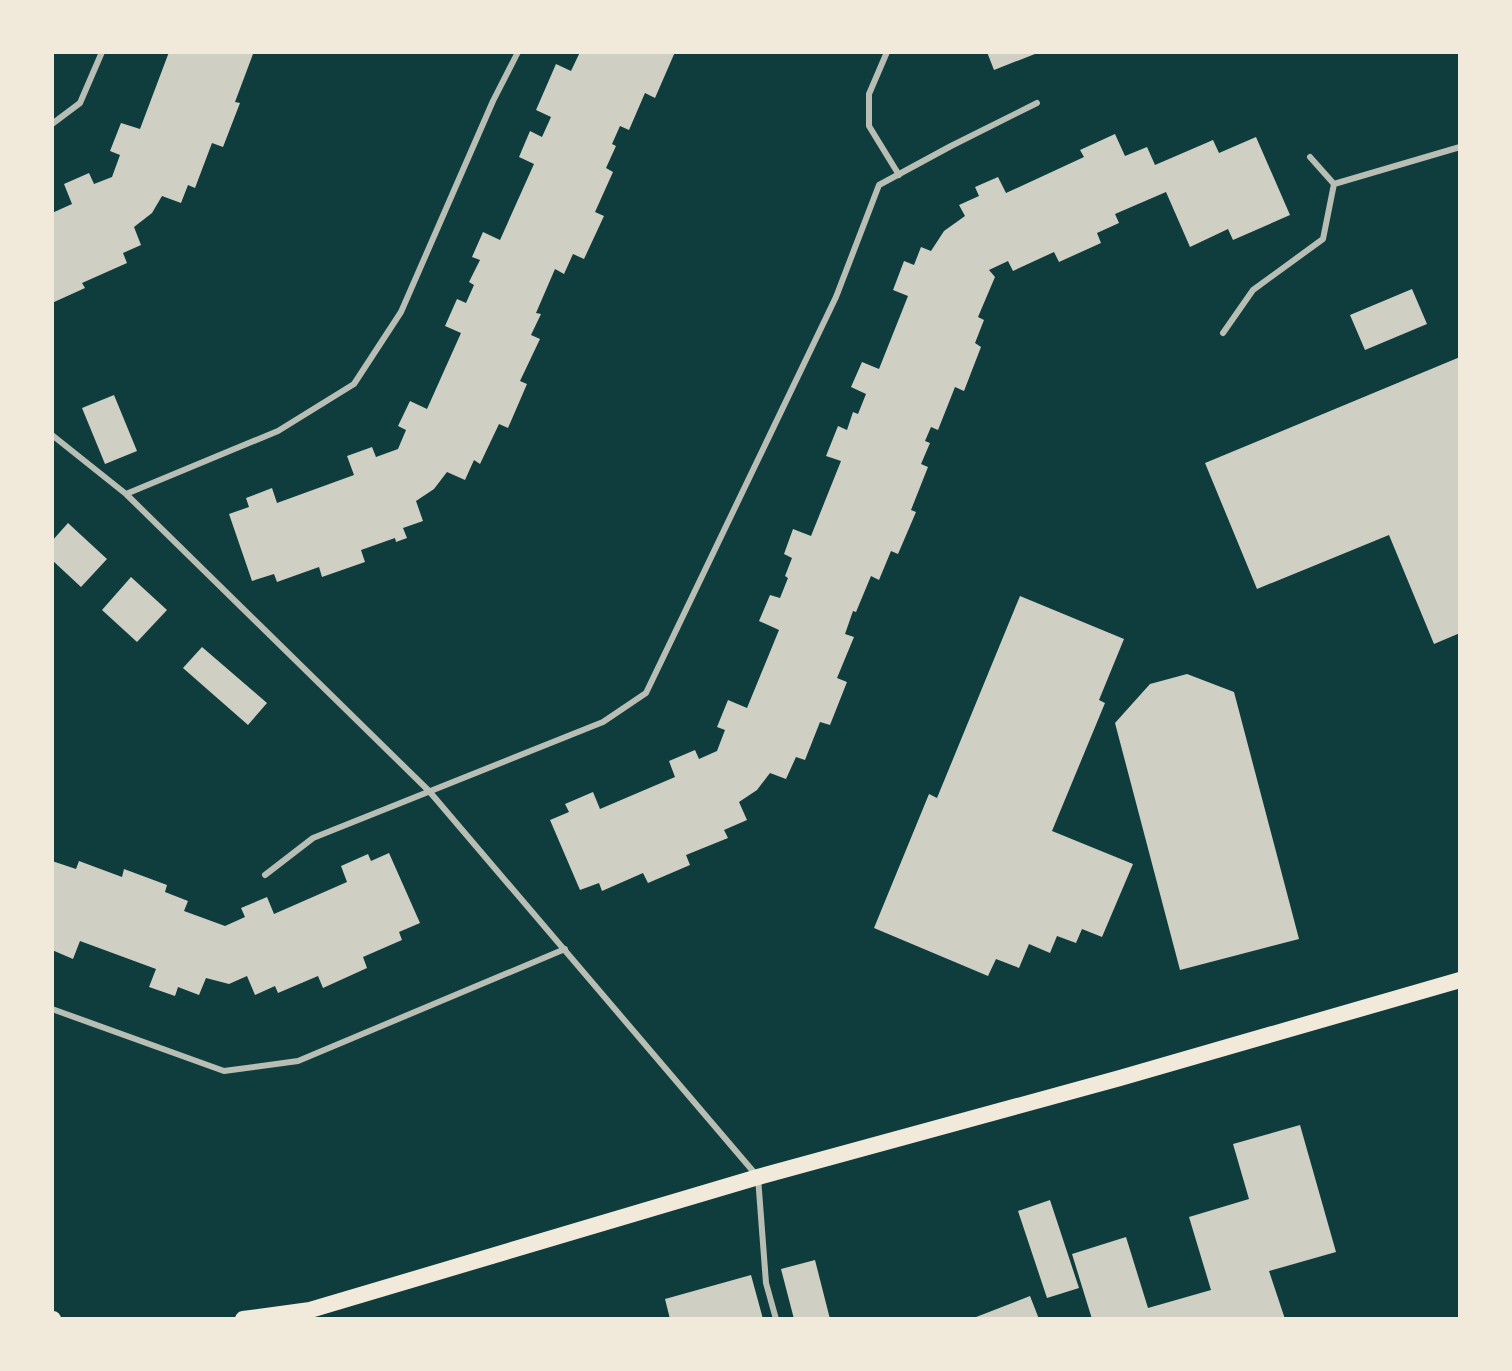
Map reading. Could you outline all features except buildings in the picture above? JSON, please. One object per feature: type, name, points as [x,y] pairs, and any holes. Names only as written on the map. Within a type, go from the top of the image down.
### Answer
[{"type":"main road","points":[[243,1319],[310,1310],[758,1177],[1135,1074],[1460,980]]},
{"type":"lane","points":[[52,124],[80,103],[102,52]]},
{"type":"lane","points":[[126,494],[278,431],[354,384],[401,312],[493,101],[518,52]]},
{"type":"lane","points":[[887,52],[869,94],[869,126],[899,175]]},
{"type":"lane","points":[[265,875],[313,838],[603,722],[646,693],[836,297],[879,185],[1037,103]]},
{"type":"lane","points":[[1334,184],[1460,147]]},
{"type":"lane","points":[[1310,157],[1334,184]]},
{"type":"lane","points":[[1223,333],[1253,290],[1323,239],[1334,184]]},
{"type":"lane","points":[[52,435],[126,494],[429,791],[758,1177],[766,1283],[776,1319]]},
{"type":"lane","points":[[52,1009],[224,1071],[298,1061],[565,949]]}]
